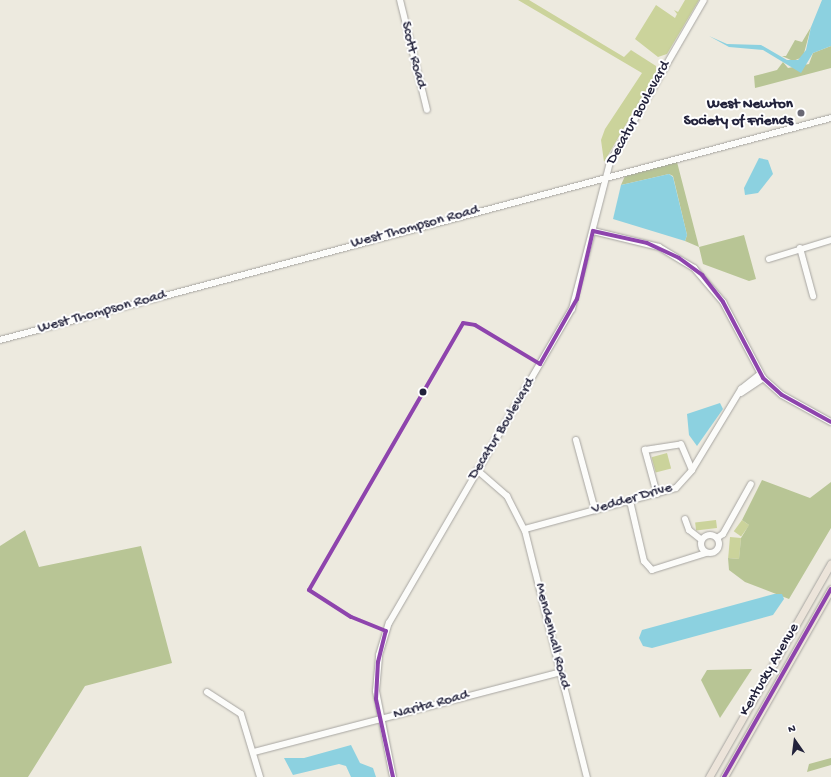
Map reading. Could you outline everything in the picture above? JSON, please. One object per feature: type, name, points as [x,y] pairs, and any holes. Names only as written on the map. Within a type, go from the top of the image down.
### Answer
[{"type":"main road","name":"Kentucky Avenue","points":[[709,777],[831,563]]},
{"type":"main road","name":"Kentucky Avenue","points":[[724,777],[831,589]]},
{"type":"street","name":"Scott Road","points":[[400,0],[427,110]]},
{"type":"street","name":"Decatur Boulevard","points":[[393,777],[378,719],[376,675],[389,623],[572,309],[593,231],[604,178],[616,150],[704,0]]},
{"type":"street","name":"West Thompson Road","points":[[0,340],[831,118]]},
{"type":"street","points":[[593,231],[659,247],[698,272],[723,302],[762,376],[782,395],[831,422]]},
{"type":"street","points":[[769,259],[800,248],[831,240]]},
{"type":"street","points":[[800,248],[813,296]]},
{"type":"street","name":"Vedder Drive","points":[[525,529],[676,488],[692,470],[741,393],[762,376]]},
{"type":"street","points":[[576,440],[595,510]]},
{"type":"street","points":[[657,494],[645,450],[681,444],[692,470]]},
{"type":"street","name":"Mendenhall Road","points":[[477,470],[509,498],[525,529],[587,777]]},
{"type":"street","points":[[717,538],[723,534],[751,484]]},
{"type":"street","points":[[630,501],[644,562],[652,570],[719,548],[717,538]]},
{"type":"street","points":[[685,519],[689,530],[702,540]]},
{"type":"street","points":[[702,540],[709,535],[717,538]]},
{"type":"street","points":[[702,540],[702,548],[706,553]]},
{"type":"street","name":"Narita Road","points":[[254,752],[561,672]]},
{"type":"street","points":[[207,692],[239,712],[254,752],[260,777]]},
{"type":"green space","points":[[518,0],[529,0],[624,57],[631,50],[656,66],[656,73],[604,162],[601,140],[605,129],[642,73]]},
{"type":"green space","points":[[685,0],[699,0],[667,54],[658,57],[635,39],[656,5],[675,18],[677,14],[674,10],[678,12]]},
{"type":"green space","points":[[811,27],[803,57],[793,61],[782,56],[786,56],[795,40],[802,42]]},
{"type":"green space","points":[[831,46],[831,68],[755,88],[754,76],[777,70],[783,62],[788,68],[809,64],[813,53]]},
{"type":"green space","points":[[677,162],[699,247],[685,241],[687,235],[673,176],[669,174],[621,185],[625,176]]},
{"type":"green space","points":[[744,235],[756,279],[749,281],[703,264],[699,247]]},
{"type":"green space","points":[[667,453],[671,468],[656,473],[652,457]]},
{"type":"green space","points":[[762,480],[810,498],[831,482],[831,528],[789,599],[745,582],[729,570],[728,558],[739,559],[741,538],[749,525],[742,520]]},
{"type":"green space","points":[[716,520],[717,528],[696,530],[695,523]]},
{"type":"green space","points":[[742,520],[749,525],[741,537],[734,531]]},
{"type":"green space","points":[[25,530],[39,567],[141,546],[172,663],[85,686],[28,777],[0,777],[0,546]]},
{"type":"green space","points":[[730,537],[741,538],[739,559],[728,558]]},
{"type":"green space","points":[[752,669],[720,718],[701,680],[707,670]]},
{"type":"green space","points":[[831,758],[831,765],[807,772],[809,764]]},
{"type":"water","points":[[822,0],[831,0],[831,46],[813,53],[801,73],[763,50],[729,47],[709,36],[727,44],[761,45],[787,60],[798,60],[806,50],[811,27]]},
{"type":"water","points":[[759,158],[768,160],[773,174],[758,193],[745,195],[744,188]]},
{"type":"water","points":[[669,174],[673,177],[687,235],[685,241],[613,219],[621,185]]},
{"type":"water","points":[[720,403],[723,409],[697,446],[689,435],[687,414]]},
{"type":"water","points":[[774,594],[782,594],[784,599],[773,615],[652,648],[643,646],[639,638],[642,630]]},
{"type":"water","points":[[351,745],[360,763],[373,768],[376,777],[351,777],[346,766],[339,764],[293,775],[284,758],[304,758]]},
{"type":"transit line","points":[[393,777],[376,699],[378,662],[386,631],[351,617],[309,590],[463,323],[475,325],[540,364],[577,299],[593,231],[647,243],[679,258],[702,275],[723,302],[763,378],[782,395],[831,422]]},
{"type":"transit line","points":[[724,777],[831,589]]},
{"type":"place","name":"West Newton Society of Friends","points":[[801,113]]}]
